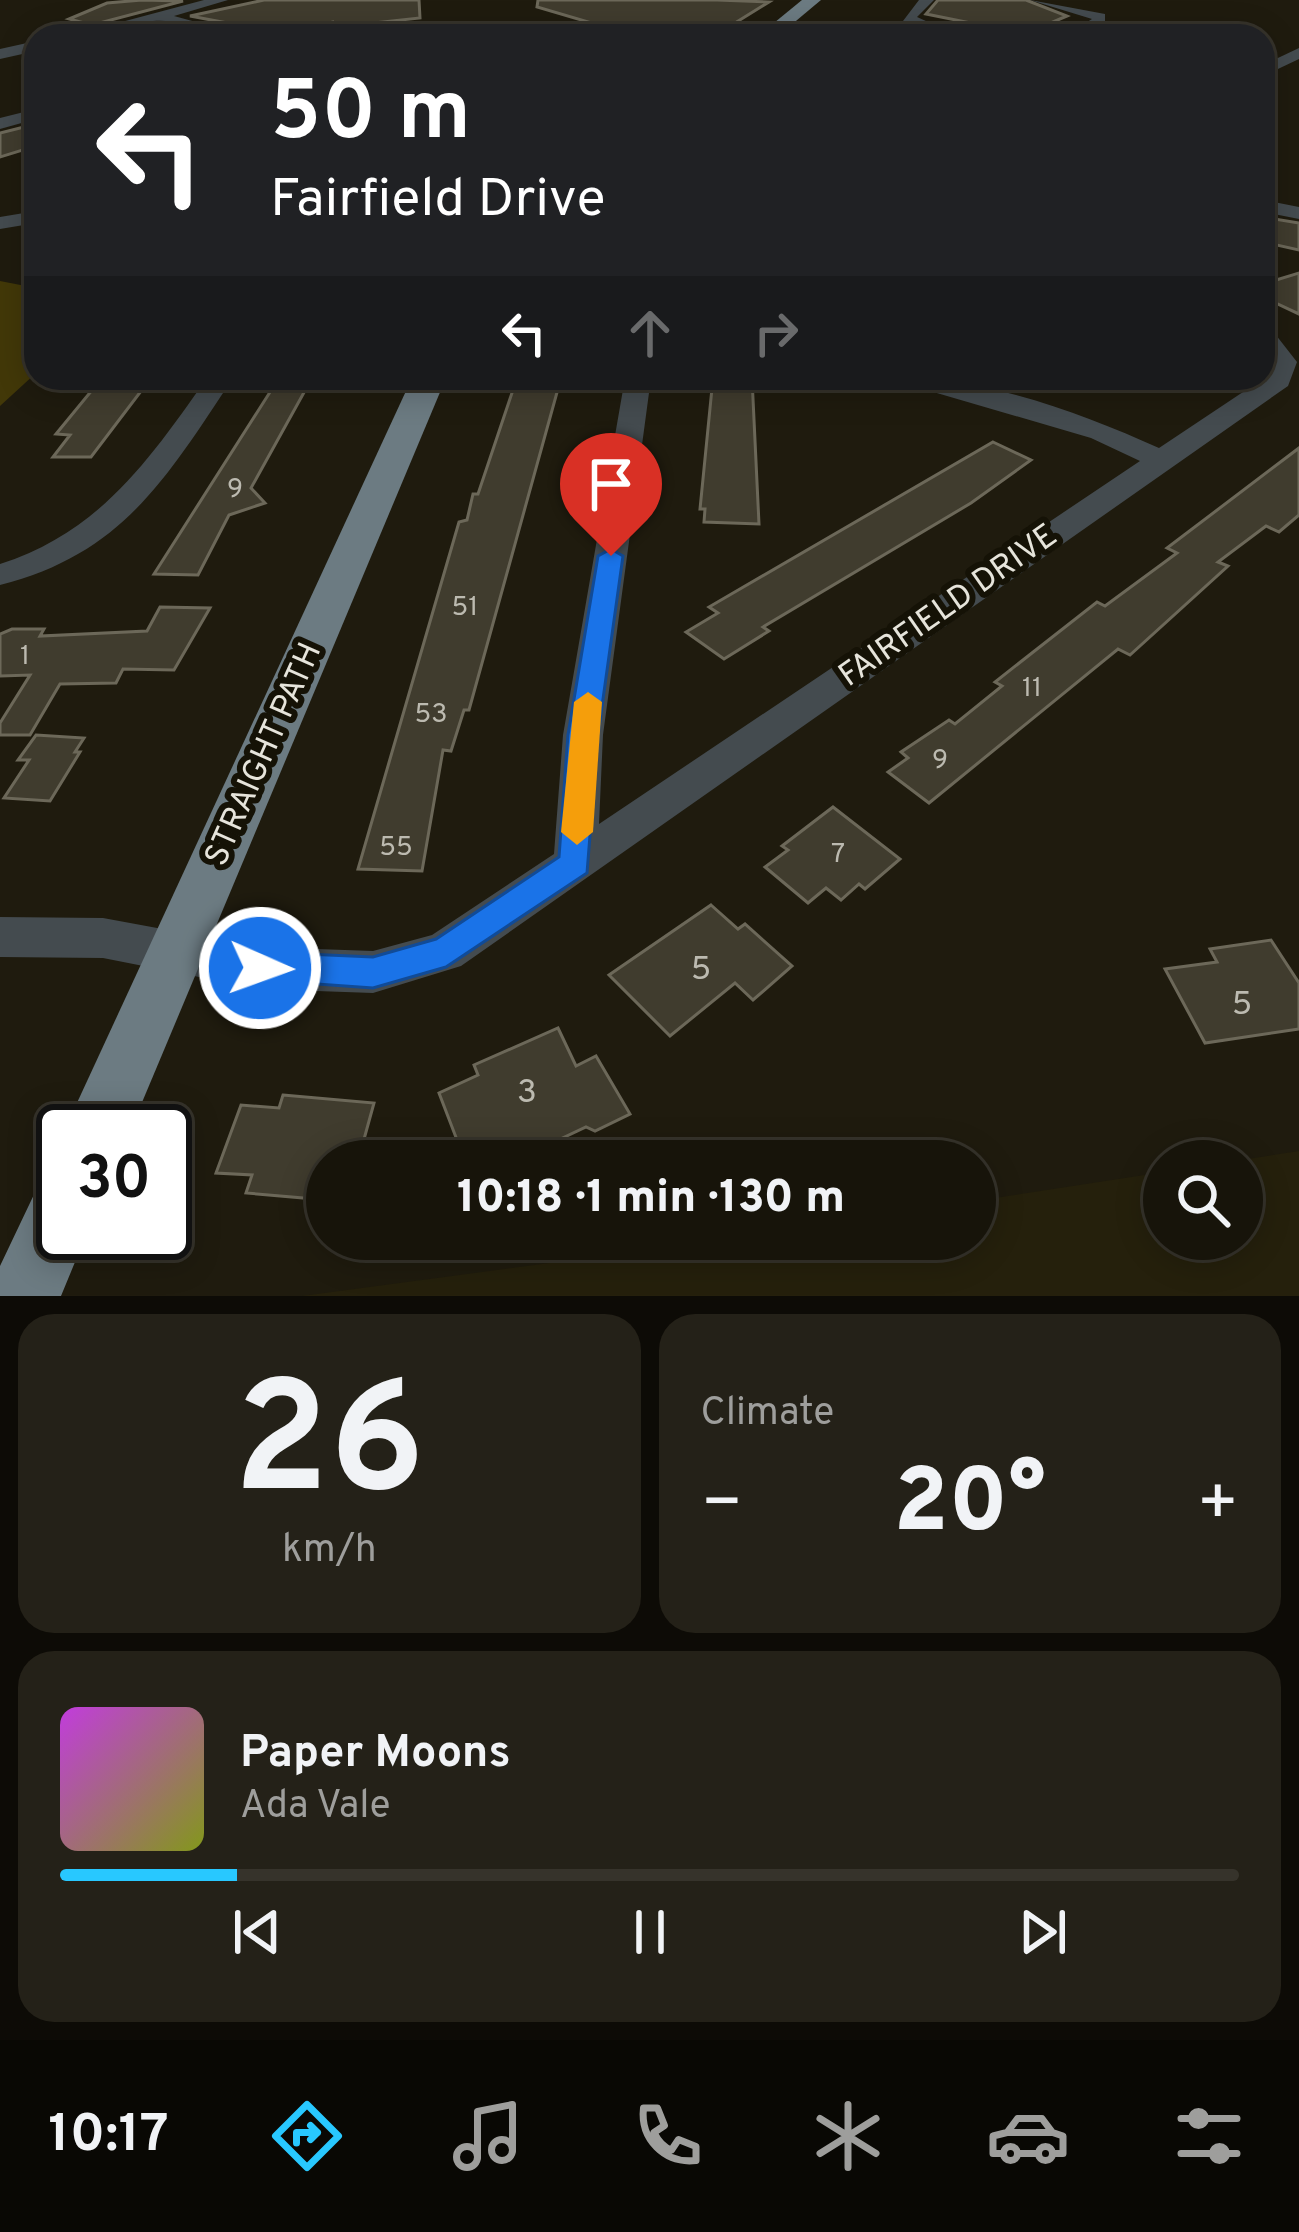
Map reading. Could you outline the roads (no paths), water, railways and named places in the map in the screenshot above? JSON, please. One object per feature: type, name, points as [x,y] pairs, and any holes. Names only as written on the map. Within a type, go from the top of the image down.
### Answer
[{"type":"main road","points":[[782,24],[813,0]]},
{"type":"main road","name":"STRAIGHT PATH","points":[[110,1104],[424,390]]},
{"type":"main road","points":[[24,1296],[40,1260]]},
{"type":"street","points":[[126,24],[220,0]]},
{"type":"street","points":[[923,24],[908,18],[927,0]]},
{"type":"street","points":[[1036,0],[1100,17],[1099,24]]},
{"type":"street","points":[[159,16],[191,24]]},
{"type":"street","name":"FAIRFIELD DRIVE","points":[[1275,350],[1284,362],[1275,383]]},
{"type":"street","points":[[0,575],[92,540],[126,510],[211,390]]},
{"type":"street","points":[[575,864],[583,735],[636,390]]},
{"type":"street","points":[[957,390],[1102,432],[1161,460]]},
{"type":"street","name":"FAIRFIELD DRIVE","points":[[0,937],[103,938],[177,948],[260,968],[373,972],[446,952],[1264,390]]}]
